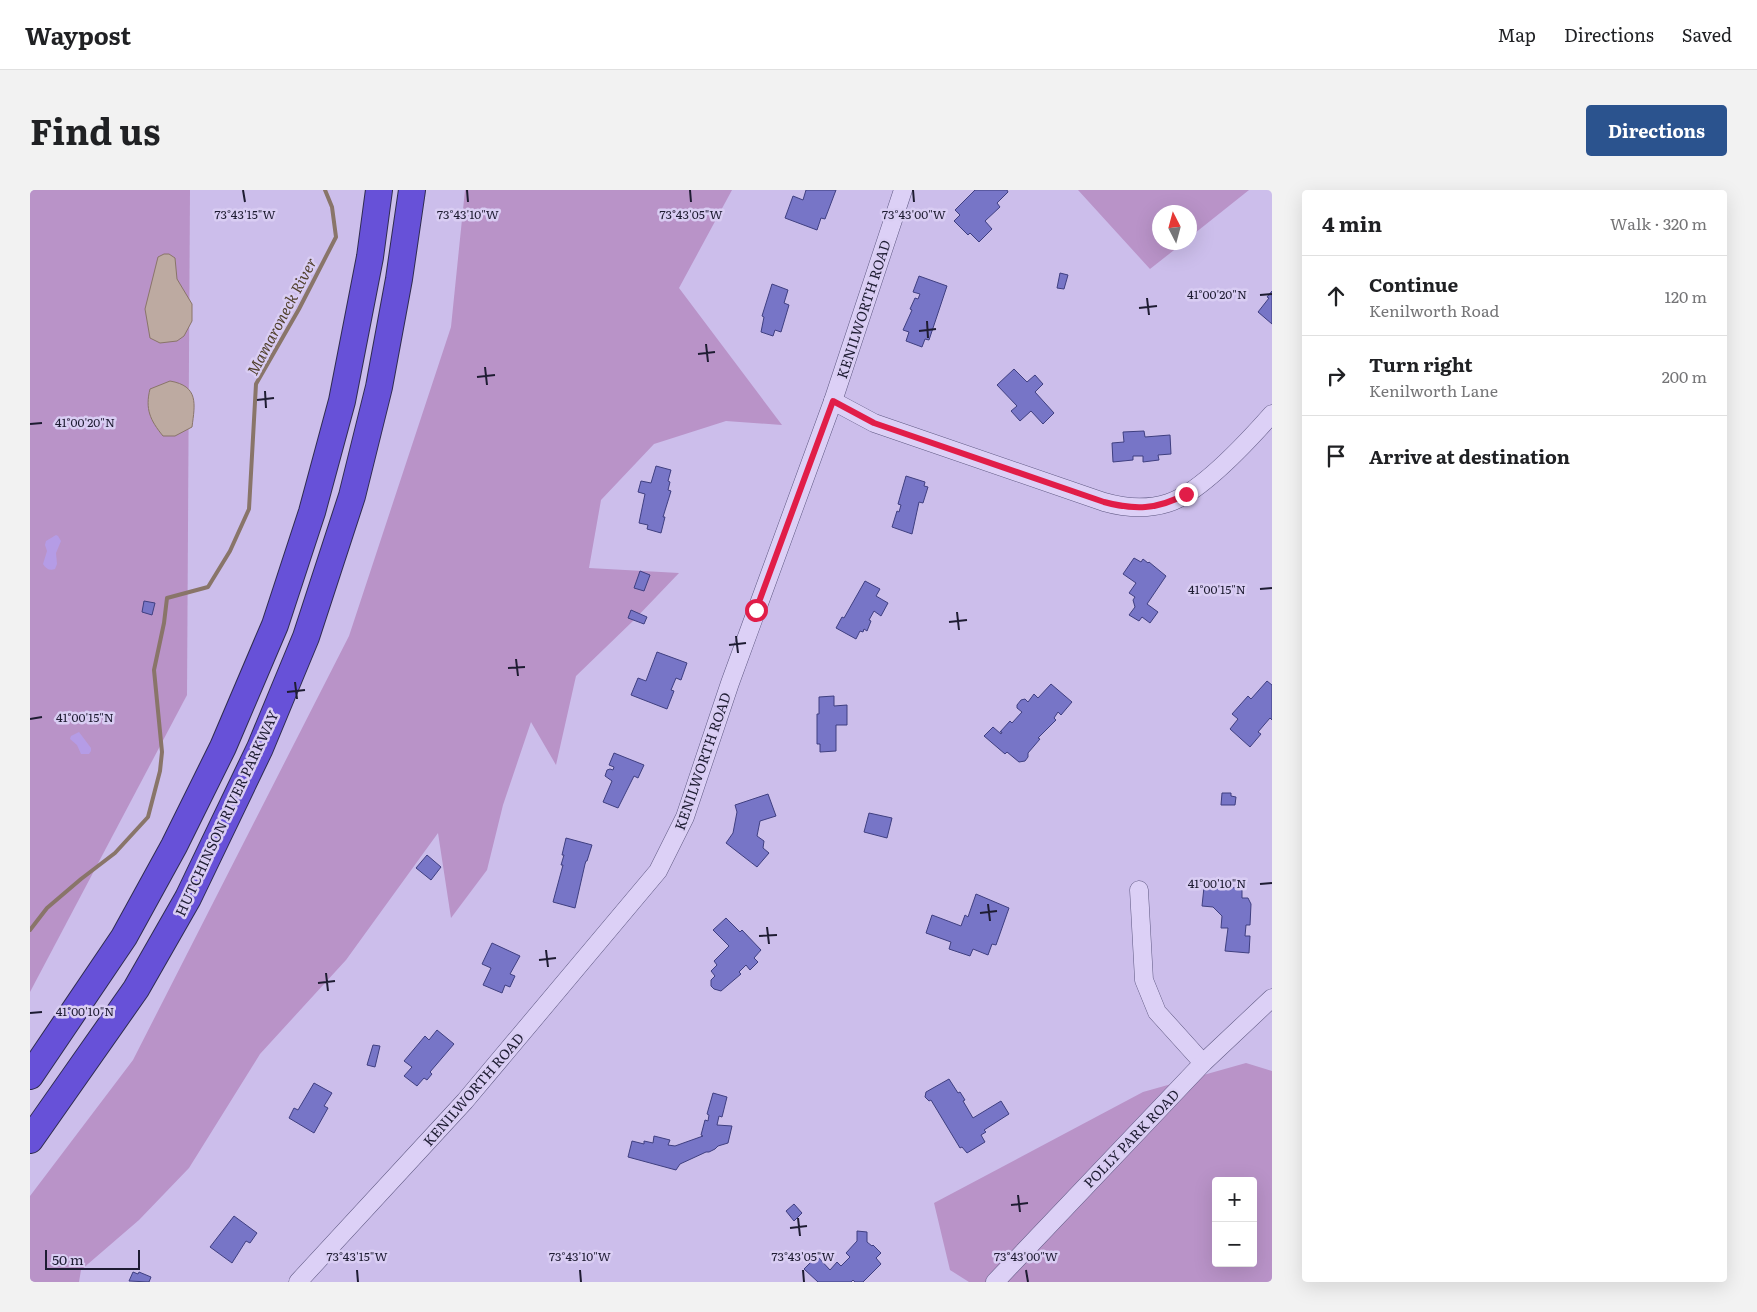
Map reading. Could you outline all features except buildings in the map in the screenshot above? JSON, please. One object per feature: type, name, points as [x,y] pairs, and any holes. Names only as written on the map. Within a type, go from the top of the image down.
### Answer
[{"type":"highway","points":[[30,1076],[124,937],[174,846],[223,747],[275,625],[314,503],[342,401],[370,257],[379,190]]},
{"type":"highway","name":"HUTCHINSON RIVER PARKWAY","points":[[30,1140],[136,989],[188,898],[260,748],[306,637],[352,496],[379,387],[399,279],[412,190]]},
{"type":"highway","points":[[30,1069],[60,1032]]},
{"type":"street","name":"KENILWORTH ROAD","points":[[298,1282],[466,1101],[658,871],[685,816],[730,682],[833,401],[903,190]]},
{"type":"street","points":[[833,401],[874,423],[1123,507],[1151,507],[1170,503],[1186,494],[1210,476],[1244,445],[1272,414]]},
{"type":"street","points":[[1139,890],[1144,980],[1157,1012],[1204,1063]]},
{"type":"street","name":"POLLY PARK ROAD","points":[[994,1282],[1204,1063],[1272,998]]},
{"type":"shaded area","points":[[30,190],[190,190],[187,695],[30,992]]},
{"type":"shaded area","points":[[465,190],[732,190],[679,288],[782,425],[726,421],[654,444],[601,500],[589,568],[679,573],[576,676],[556,765],[531,722],[503,805],[487,870],[451,918],[438,833],[346,960],[260,1054],[189,1168],[139,1220],[81,1270],[79,1282],[30,1282],[30,1196],[133,1060],[349,636],[451,327]]},
{"type":"shaded area","points":[[1078,190],[1249,190],[1197,231],[1197,205],[1152,205],[1152,250],[1174,250],[1150,269]]},
{"type":"shaded area","points":[[169,254],[175,258],[177,279],[192,304],[192,321],[184,336],[177,341],[160,343],[150,338],[145,309],[158,257]]},
{"type":"shaded area","points":[[170,381],[186,387],[193,397],[192,427],[175,436],[163,436],[152,419],[148,403],[150,389]]},
{"type":"shaded area","points":[[1246,1063],[1272,1071],[1272,1282],[969,1282],[950,1270],[934,1203],[1143,1092]]},
{"type":"sand","points":[[56,535],[61,541],[56,553],[57,564],[55,569],[50,570],[43,564],[47,551],[45,545],[46,541]]},
{"type":"sand","points":[[79,732],[91,748],[89,754],[81,754],[77,745],[70,739],[71,736]]},
{"type":"waterway","name":"Mamaroneck River","points":[[30,930],[47,908],[115,853],[148,817],[160,771],[162,752],[154,670],[167,598],[208,587],[230,551],[249,509],[256,384],[299,309],[336,237],[332,207],[325,190]]},
{"type":"route","points":[[756,610],[833,401],[874,423],[1104,502],[1123,507],[1151,507],[1170,503],[1186,494]]}]
